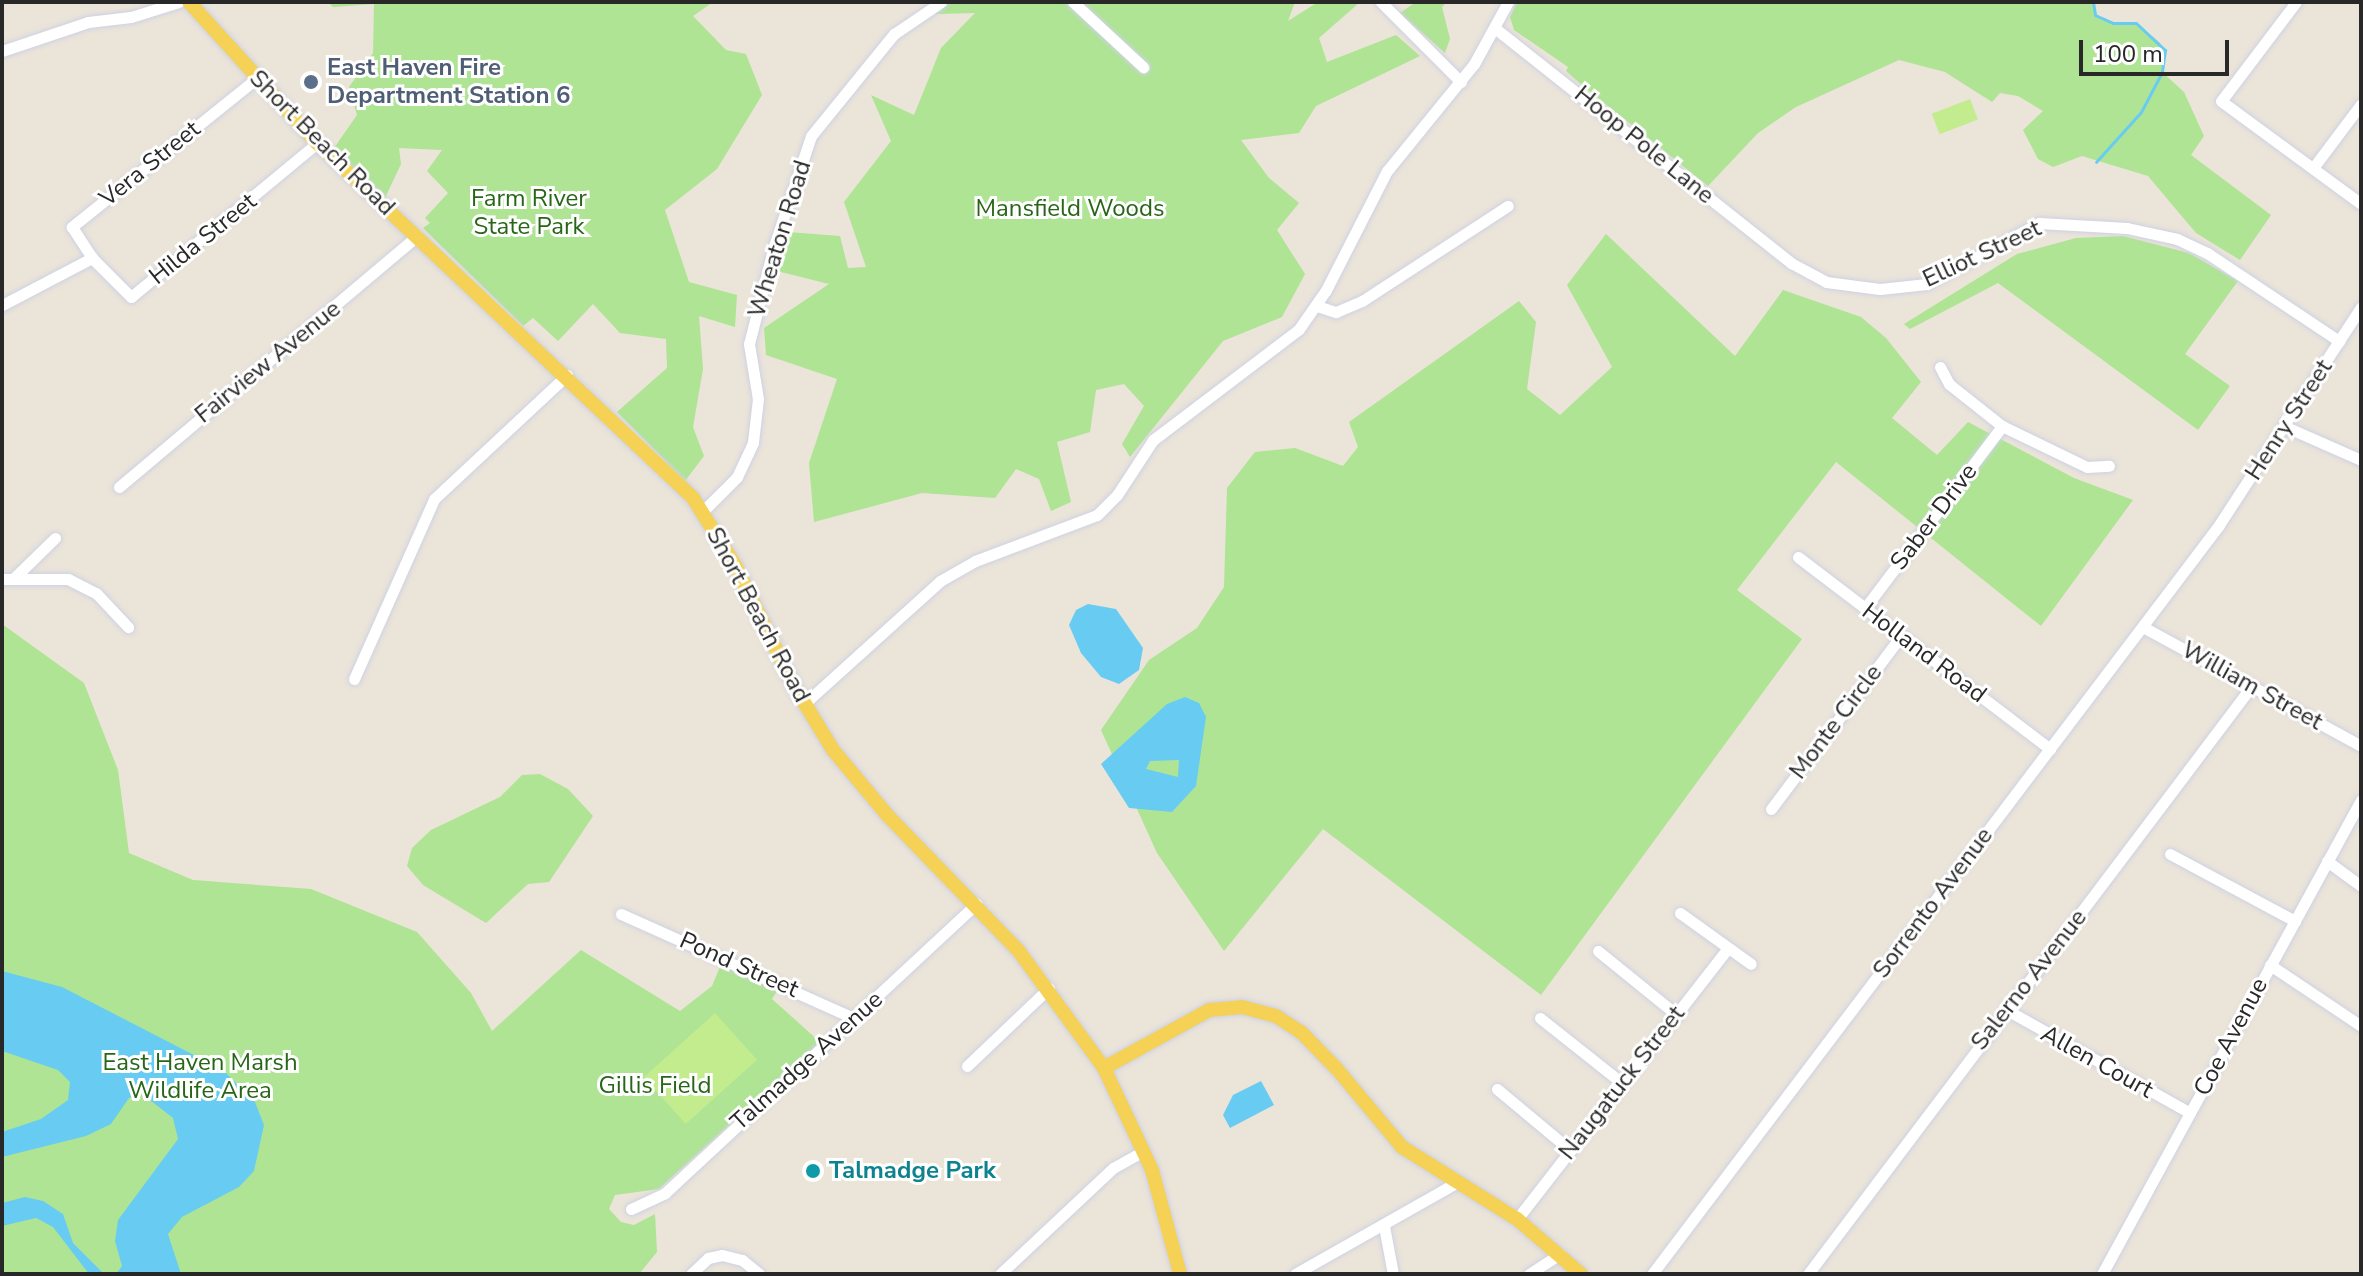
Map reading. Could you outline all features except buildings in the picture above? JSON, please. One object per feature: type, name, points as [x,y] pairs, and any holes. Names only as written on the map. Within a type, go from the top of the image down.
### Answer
[{"type":"main road","name":"Short Beach Road","points":[[198,5],[257,78],[317,143],[567,375],[703,511],[804,704],[870,797],[976,904],[1049,988],[1104,1068],[1144,1151],[1180,1274]]},
{"type":"main road","points":[[1104,1068],[1190,1017],[1226,1007],[1262,1011],[1301,1032],[1402,1147],[1454,1184],[1517,1219],[1581,1274]]},
{"type":"street","points":[[2,51],[88,22],[131,17],[179,2]]},
{"type":"street","name":"Wheaton Road","points":[[703,511],[737,477],[753,442],[758,399],[749,344],[773,249],[811,136],[894,34],[941,2]]},
{"type":"street","points":[[1073,2],[1143,67]]},
{"type":"street","points":[[1381,2],[1461,82]]},
{"type":"street","points":[[804,704],[940,581],[975,561],[1097,515],[1153,440],[1285,341],[1317,306],[1393,162],[1461,82],[1496,29],[1508,2]]},
{"type":"street","points":[[2296,2],[2221,101],[2361,204]]},
{"type":"street","name":"Hoop Pole Lane","points":[[1496,29],[1532,52],[1595,109],[1791,263]]},
{"type":"street","name":"Vera Street","points":[[92,258],[72,227],[257,78]]},
{"type":"street","points":[[2313,168],[2361,104]]},
{"type":"street","name":"Hilda Street","points":[[92,258],[131,297],[317,143]]},
{"type":"street","points":[[1317,306],[1336,312],[1354,305],[1508,206]]},
{"type":"street","name":"Elliot Street","points":[[1791,263],[1826,282],[1903,288],[1927,284],[2039,223],[2127,228],[2177,239],[2207,253],[2339,341]]},
{"type":"street","name":"Fairview Avenue","points":[[119,487],[417,236]]},
{"type":"street","points":[[2,305],[92,258]]},
{"type":"street","name":"Henry Street","points":[[2215,532],[2286,427],[2361,307]]},
{"type":"street","points":[[1940,367],[1949,384],[2002,426],[2087,467],[2109,466]]},
{"type":"street","points":[[354,679],[434,499],[567,375]]},
{"type":"street","name":"Saber Drive","points":[[1865,608],[2002,426]]},
{"type":"street","points":[[2286,427],[2361,460]]},
{"type":"street","name":"Sorrento Avenue","points":[[1652,1274],[2215,532]]},
{"type":"street","points":[[15,577],[55,538]]},
{"type":"street","name":"Holland Road","points":[[1798,557],[2050,749]]},
{"type":"street","points":[[2,579],[52,576],[85,585],[128,627]]},
{"type":"street","name":"William Street","points":[[2143,627],[2361,746]]},
{"type":"street","name":"Monte Circle","points":[[1771,809],[1901,636]]},
{"type":"street","name":"Salerno Avenue","points":[[1808,1274],[2251,687]]},
{"type":"street","name":"Coe Avenue","points":[[2102,1274],[2361,800]]},
{"type":"street","points":[[2170,854],[2295,921]]},
{"type":"street","points":[[2327,861],[2361,886]]},
{"type":"street","name":"Talmadge Avenue","points":[[631,1209],[665,1193],[856,1019],[976,904]]},
{"type":"street","points":[[1680,913],[1751,964]]},
{"type":"street","name":"Pond Street","points":[[621,914],[856,1019]]},
{"type":"street","name":"Naugatuck Street","points":[[1517,1219],[1728,948]]},
{"type":"street","points":[[1598,951],[1677,1015]]},
{"type":"street","points":[[2270,965],[2361,1026]]},
{"type":"street","points":[[967,1066],[1049,988]]},
{"type":"street","name":"Allen Court","points":[[2005,1009],[2190,1113]]},
{"type":"street","points":[[1540,1018],[1622,1083]]},
{"type":"street","points":[[1497,1089],[1569,1149]]},
{"type":"street","points":[[1000,1274],[1113,1168],[1144,1151]]},
{"type":"street","points":[[1295,1274],[1454,1184]]},
{"type":"street","points":[[1384,1226],[1393,1274]]},
{"type":"street","points":[[1529,1274],[1560,1254]]},
{"type":"street","points":[[691,1274],[708,1258],[722,1255],[742,1260],[759,1274]]},
{"type":"green space","name":"Farm River State Park","points":[[328,2],[713,2],[693,16],[726,50],[746,54],[762,95],[717,169],[665,210],[689,282],[737,295],[735,327],[699,316],[703,369],[693,427],[704,456],[685,481],[617,412],[667,368],[666,339],[620,333],[593,304],[558,341],[533,318],[523,326],[423,228],[430,223],[425,218],[448,193],[427,171],[442,150],[399,148],[401,164],[384,200],[334,148],[357,115],[349,87],[373,53],[374,4],[333,7]]},
{"type":"green space","name":"Mansfield Woods","points":[[934,2],[1295,2],[1288,21],[1318,2],[1360,2],[1319,38],[1327,62],[1396,35],[1420,56],[1316,106],[1299,133],[1241,140],[1269,178],[1299,203],[1277,230],[1305,274],[1282,317],[1223,341],[1130,457],[1122,444],[1144,406],[1124,384],[1096,390],[1090,432],[1057,442],[1071,502],[1051,511],[1039,479],[1016,469],[995,498],[922,493],[814,522],[809,463],[837,379],[766,355],[764,328],[829,284],[777,271],[788,232],[840,236],[848,268],[866,267],[844,202],[891,141],[871,95],[914,115],[941,48],[975,13],[936,14]]},
{"type":"green space","points":[[1416,2],[1447,2],[1442,7],[1450,39],[1445,53],[1400,13]]},
{"type":"green space","points":[[1517,2],[2093,2],[2095,15],[2113,23],[2136,23],[2159,42],[2165,50],[2162,72],[2184,92],[2204,136],[2191,155],[2271,215],[2240,260],[2196,233],[2148,176],[2082,156],[2053,167],[2038,159],[2023,130],[2043,111],[2018,96],[2000,93],[1992,102],[1945,72],[1899,60],[1796,107],[1758,133],[1708,186],[1583,86],[1566,71],[1568,67],[1514,30],[1510,17]]},
{"type":"green space","points":[[1970,99],[1978,120],[1940,134],[1932,114]]},
{"type":"green space","points":[[1606,234],[1735,356],[1783,290],[1861,317],[1886,338],[1921,382],[1892,418],[1937,455],[1968,422],[2074,478],[2133,500],[2041,626],[1836,462],[1737,590],[1802,639],[1541,995],[1323,829],[1224,951],[1157,853],[1101,730],[1149,660],[1197,628],[1224,587],[1227,488],[1255,452],[1295,448],[1343,466],[1358,447],[1349,422],[1519,301],[1536,322],[1527,389],[1560,415],[1612,367],[1567,285]]},
{"type":"green space","points":[[2123,236],[2189,253],[2238,281],[2185,354],[2230,386],[2198,430],[1998,283],[1910,329],[1904,324],[2017,254],[2076,238]]},
{"type":"green space","name":"East Haven Marsh Wildlife Area","points":[[2,624],[84,683],[118,770],[129,853],[193,880],[311,889],[417,932],[471,993],[492,1031],[581,950],[680,1011],[712,986],[722,962],[779,988],[772,999],[820,1042],[659,1189],[615,1195],[609,1209],[621,1222],[634,1225],[655,1214],[657,1252],[639,1274],[2,1274]]},
{"type":"green space","points":[[540,774],[568,789],[593,816],[549,882],[528,884],[486,923],[423,885],[407,866],[412,848],[431,830],[500,797],[522,775]]},
{"type":"green space","name":"Gillis Field","points":[[715,1013],[757,1060],[686,1124],[644,1077]]},
{"type":"water","points":[[1088,604],[1116,609],[1143,648],[1139,670],[1119,684],[1101,677],[1081,653],[1069,625],[1076,610]]},
{"type":"water","points":[[1185,697],[1199,703],[1206,717],[1196,786],[1172,812],[1129,808],[1101,764],[1167,704]],"holes":[[[1179,760],[1178,777],[1146,769],[1150,761]]]},
{"type":"water","points":[[2,971],[62,987],[223,1070],[255,1102],[264,1125],[254,1171],[239,1187],[182,1217],[168,1234],[181,1274],[116,1274],[122,1266],[115,1241],[118,1220],[178,1139],[173,1118],[141,1093],[129,1098],[111,1124],[86,1136],[2,1157],[2,1132],[41,1119],[68,1100],[70,1082],[58,1070],[2,1051]]},
{"type":"water","points":[[1261,1081],[1274,1105],[1230,1128],[1223,1115],[1233,1095]]},
{"type":"water","points":[[25,1197],[43,1201],[63,1214],[73,1243],[104,1274],[89,1274],[53,1227],[36,1218],[2,1226],[2,1203]]},
{"type":"waterway","points":[[2093,2],[2095,15],[2113,23],[2136,23],[2165,50],[2162,72],[2141,112],[2096,162]]},
{"type":"place","name":"East Haven Fire Department Station 6","points":[[311,82]]},
{"type":"place","name":"Talmadge Park","points":[[813,1171]]}]
